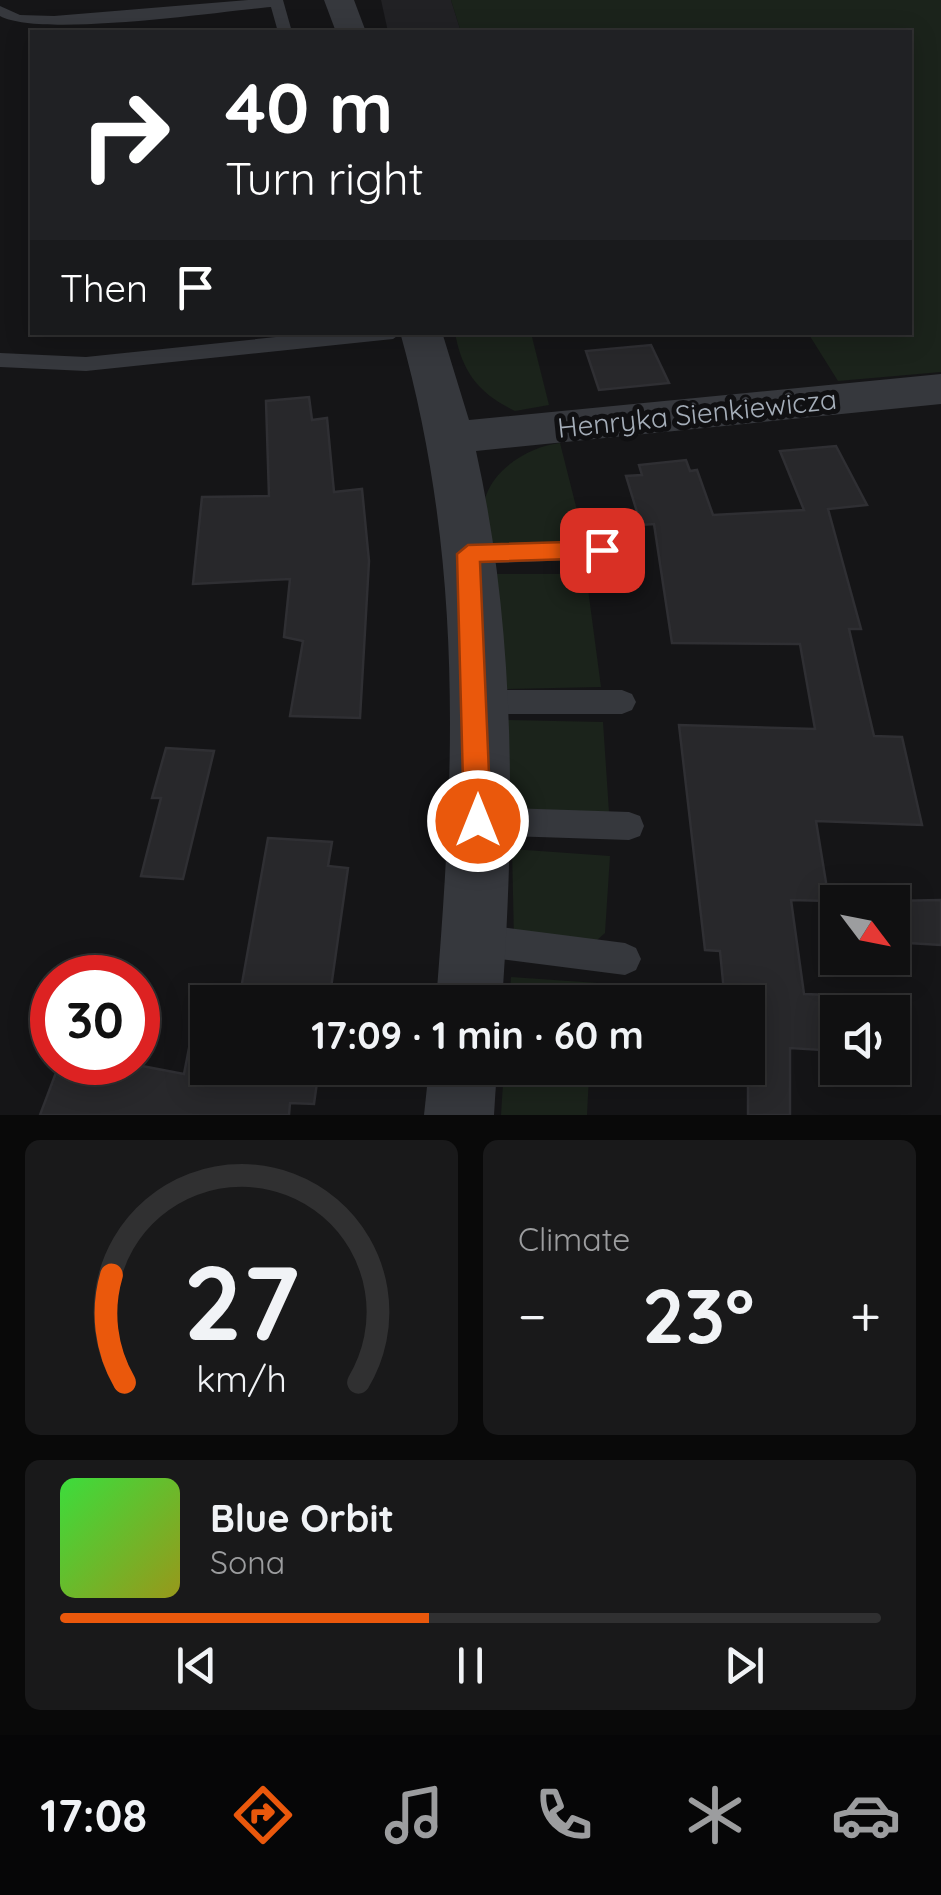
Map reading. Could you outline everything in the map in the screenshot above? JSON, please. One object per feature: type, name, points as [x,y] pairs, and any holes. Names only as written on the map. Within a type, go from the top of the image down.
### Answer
[{"type":"street","points":[[339,0],[350,30]]},
{"type":"street","points":[[362,30],[365,0]]},
{"type":"street","points":[[422,335],[453,437],[468,554],[477,702],[478,821],[470,985]]},
{"type":"street","name":"Henryka Sienkiewicza","points":[[453,437],[941,389]]},
{"type":"street","points":[[459,1115],[462,1085]]},
{"type":"lane","points":[[0,10],[30,22],[203,15],[277,2],[284,30]]},
{"type":"lane","points":[[0,360],[86,364],[364,335]]},
{"type":"lane","points":[[468,554],[602,550]]},
{"type":"lane","points":[[477,702],[622,702]]},
{"type":"lane","points":[[478,821],[630,826]]},
{"type":"lane","points":[[473,940],[625,958]]},
{"type":"shaded area","points":[[381,0],[451,0],[460,30],[388,30]]},
{"type":"shaded area","points":[[451,0],[941,0],[941,372],[838,381],[809,335],[912,335],[912,30],[460,30]]},
{"type":"shaded area","points":[[456,335],[532,335],[549,405],[515,411],[482,389],[462,359]]},
{"type":"shaded area","points":[[560,443],[585,542],[487,548],[484,505],[489,488],[505,468],[526,454]]},
{"type":"shaded area","points":[[491,574],[586,574],[601,687],[506,689]]},
{"type":"shaded area","points":[[508,720],[603,722],[609,812],[510,810]]},
{"type":"shaded area","points":[[512,849],[610,856],[605,933],[597,940],[514,940]]},
{"type":"shaded area","points":[[511,977],[598,983],[598,985],[510,985]]},
{"type":"shaded area","points":[[503,1085],[589,1085],[587,1115],[501,1115]]},
{"type":"building","points":[[651,345],[669,383],[599,390],[586,351]]},
{"type":"building","points":[[309,397],[312,420],[327,418],[334,492],[362,489],[369,561],[360,718],[290,716],[303,641],[284,637],[290,579],[193,584],[202,497],[269,496],[266,401]]},
{"type":"building","points":[[836,446],[867,505],[828,509],[861,629],[849,629],[874,736],[902,737],[922,825],[816,821],[826,885],[820,885],[820,901],[791,900],[804,994],[831,995],[820,995],[820,1050],[790,1048],[790,1115],[748,1115],[748,1085],[765,1085],[765,985],[723,985],[720,951],[705,950],[679,725],[815,729],[800,644],[672,643],[654,524],[641,525],[626,476],[642,475],[639,465],[686,460],[690,471],[697,470],[713,515],[804,510],[780,451]]},
{"type":"building","points":[[166,748],[214,751],[183,879],[141,876],[161,798],[152,798]]},
{"type":"building","points":[[268,838],[332,842],[328,866],[348,868],[331,985],[242,985]]},
{"type":"building","points":[[941,900],[941,945],[910,943],[910,901]]},
{"type":"building","points":[[190,1043],[190,1085],[317,1085],[314,1104],[290,1103],[289,1115],[40,1115],[51,1085],[160,1085],[160,1069],[184,1074]]},
{"type":"route","points":[[478,821],[476,664],[468,554],[602,550]]}]
